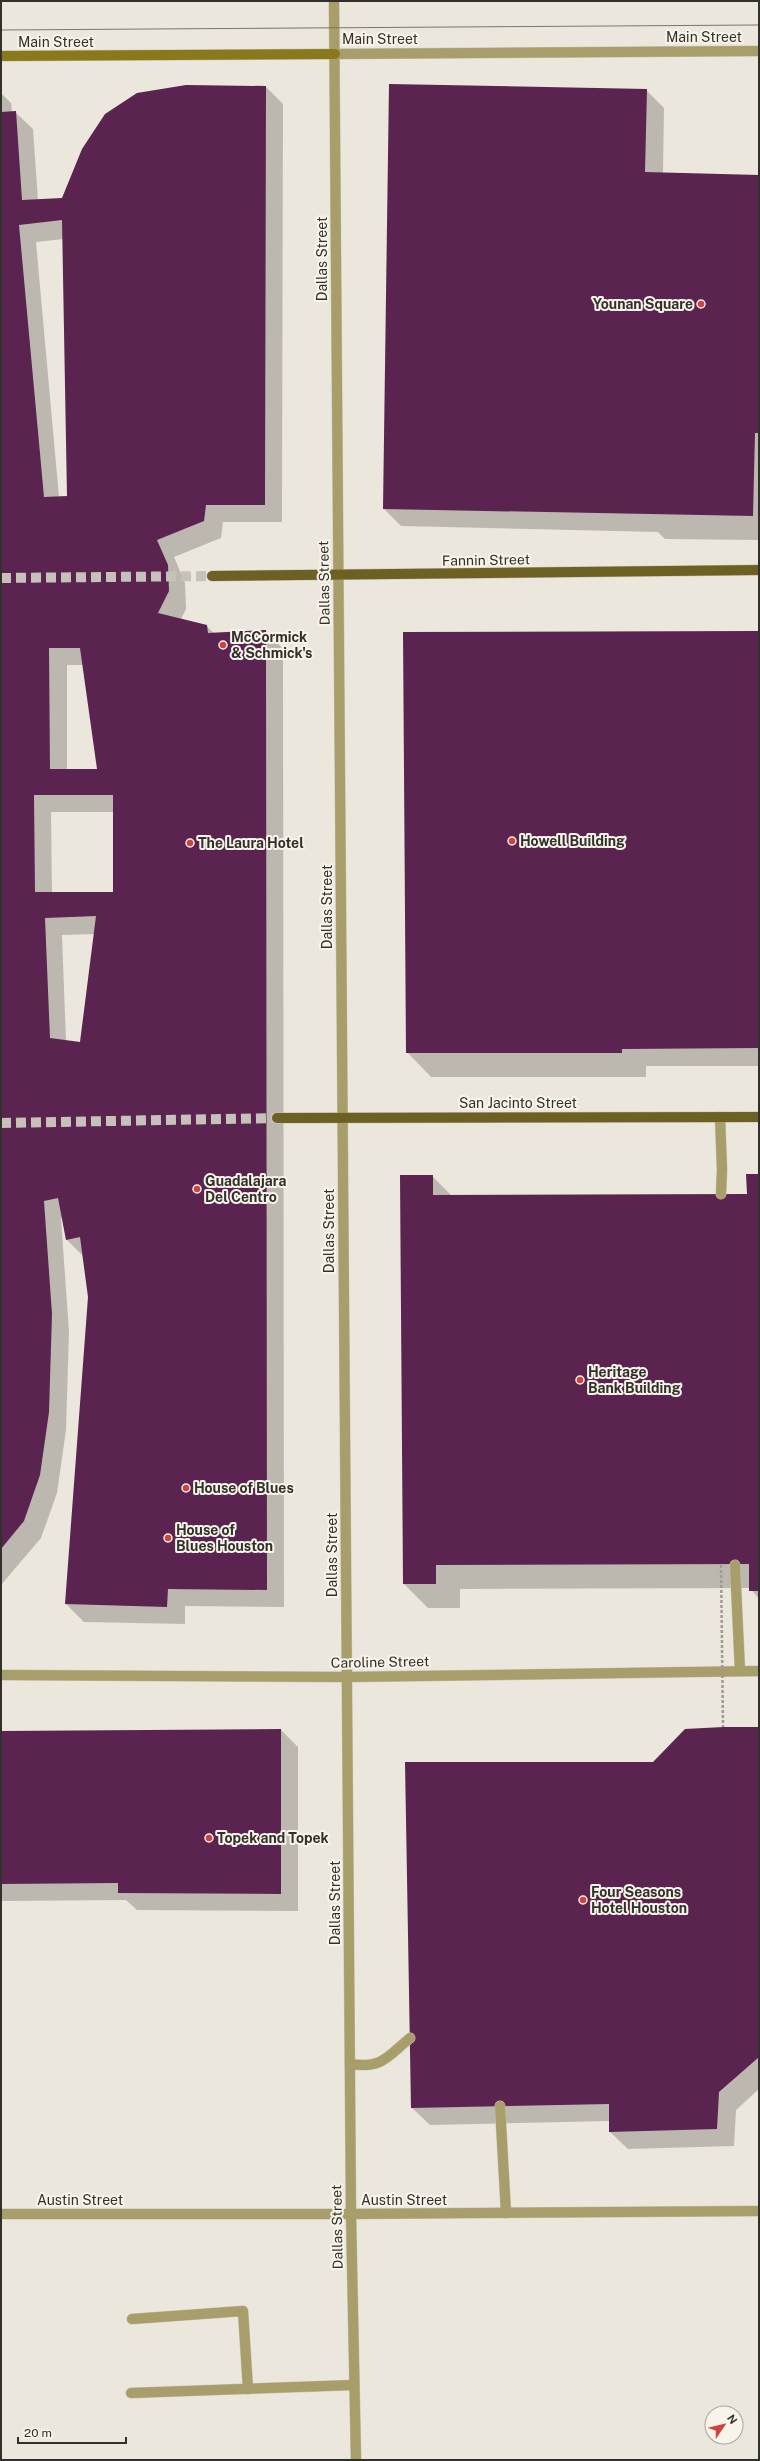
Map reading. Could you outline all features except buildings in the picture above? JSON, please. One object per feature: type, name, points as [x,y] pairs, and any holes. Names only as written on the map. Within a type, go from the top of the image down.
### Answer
[{"type":"main road","name":"Main Street","points":[[1,56],[335,54]]},
{"type":"main road","name":"Fannin Street","points":[[212,576],[759,570]]},
{"type":"main road","name":"San Jacinto Street","points":[[277,1118],[759,1118]]},
{"type":"street","name":"Dallas Street","points":[[334,1],[351,2214],[356,2460]]},
{"type":"street","name":"Main Street","points":[[335,54],[759,51]]},
{"type":"street","points":[[720,1117],[722,1170],[721,1194]]},
{"type":"street","points":[[735,1565],[740,1671]]},
{"type":"street","name":"Caroline Street","points":[[1,1675],[347,1677],[759,1671]]},
{"type":"street","points":[[350,2064],[368,2067],[381,2062],[410,2038]]},
{"type":"street","points":[[500,2106],[506,2213]]},
{"type":"street","name":"Austin Street","points":[[1,2214],[351,2214],[759,2211]]},
{"type":"street","points":[[132,2319],[243,2311],[248,2389]]},
{"type":"street","points":[[131,2393],[354,2385]]},
{"type":"path","points":[[721,1565],[723,1727]]},
{"type":"tunnel","points":[[1,578],[212,576]]},
{"type":"tunnel","points":[[1,1123],[277,1118]]},
{"type":"tram line","points":[[1,30],[759,25]]},
{"type":"place","name":"Younan Square","points":[[701,304]]},
{"type":"place","name":"McCormick & Schmick's","points":[[223,645]]},
{"type":"place","name":"Howell Building","points":[[512,841]]},
{"type":"place","name":"The Laura Hotel","points":[[190,843]]},
{"type":"place","name":"Guadalajara Del Centro","points":[[197,1189]]},
{"type":"place","name":"Heritage Bank Building","points":[[580,1380]]},
{"type":"place","name":"House of Blues","points":[[186,1488]]},
{"type":"place","name":"House of Blues Houston","points":[[168,1538]]},
{"type":"place","name":"Topek and Topek","points":[[209,1838]]},
{"type":"place","name":"Four Seasons Hotel Houston","points":[[583,1900]]}]
